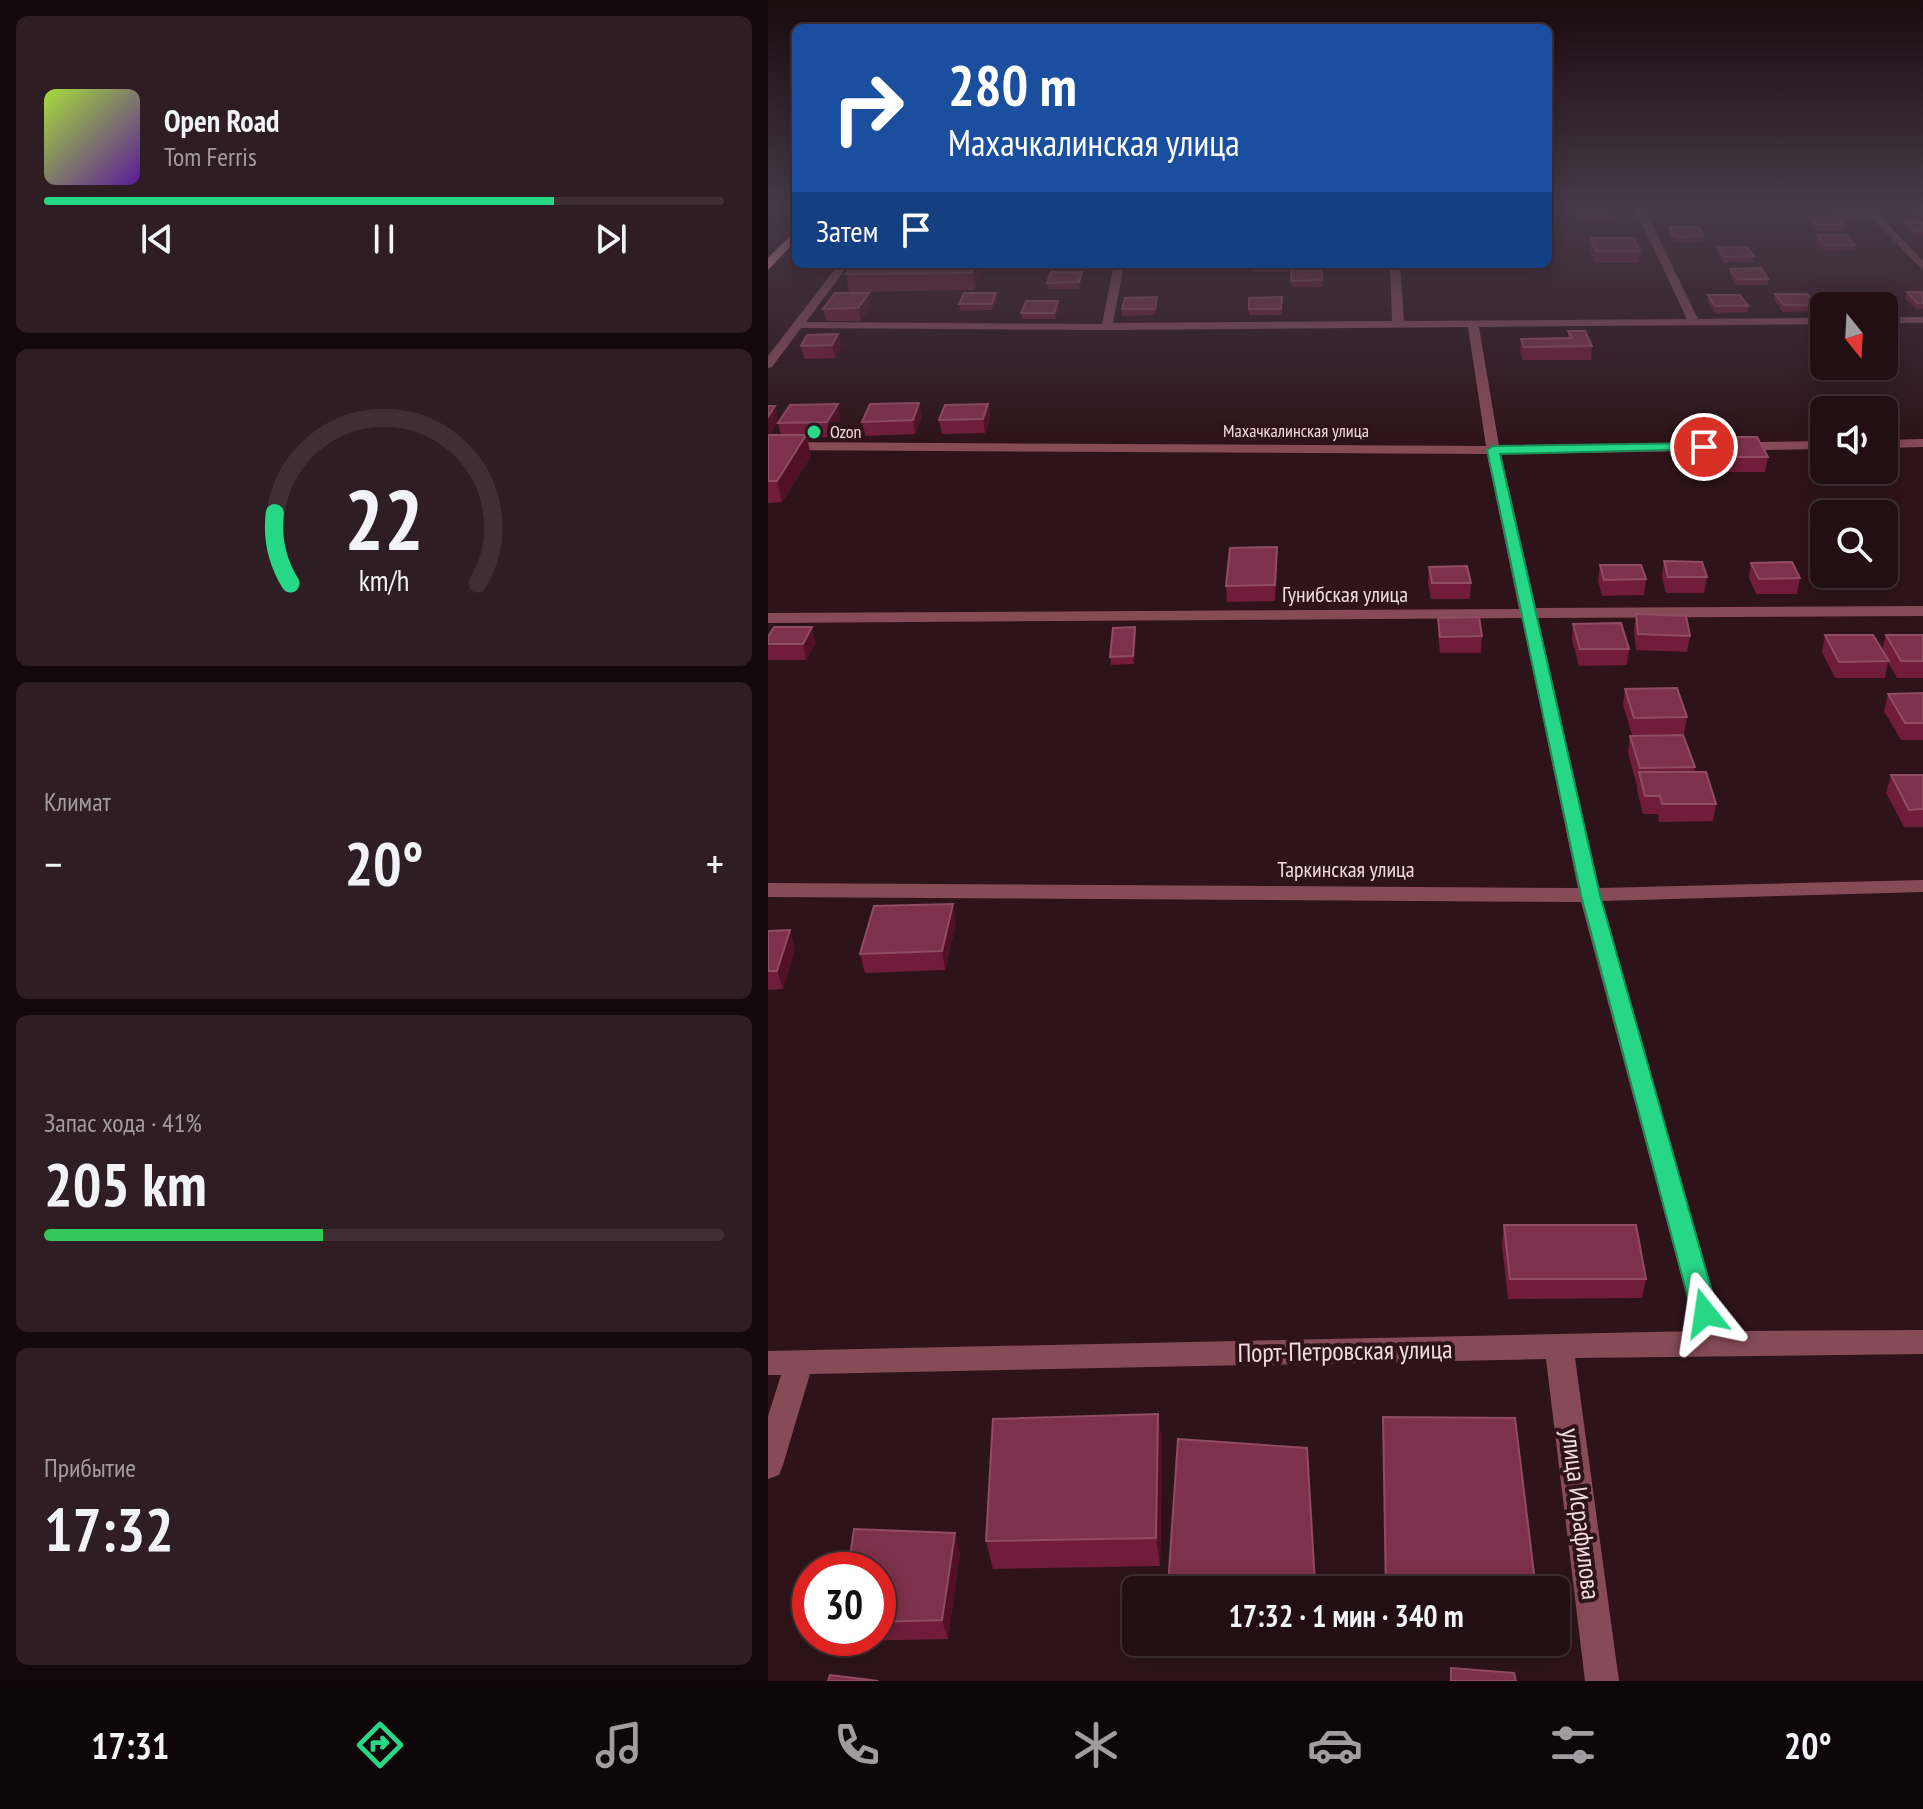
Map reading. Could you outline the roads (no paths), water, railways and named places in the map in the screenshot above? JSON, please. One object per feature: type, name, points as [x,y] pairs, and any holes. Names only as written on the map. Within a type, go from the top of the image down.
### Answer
[{"type":"street","points":[[768,364],[828,283]]},
{"type":"street","points":[[1107,327],[1115,283]]},
{"type":"street","points":[[1396,283],[1398,325]]},
{"type":"street","points":[[1676,283],[1694,322]]},
{"type":"street","points":[[1898,320],[1923,320]]},
{"type":"street","points":[[795,325],[1107,327],[1810,321]]},
{"type":"street","points":[[1473,324],[1493,450],[1590,895],[1713,1343]]},
{"type":"street","points":[[1898,444],[1923,443]]},
{"type":"street","name":"Махачкалинская улица","points":[[768,446],[1493,450],[1810,445]]},
{"type":"street","name":"Гунибская улица","points":[[768,618],[1923,611]]},
{"type":"street","name":"Таркинская улица","points":[[768,890],[1590,895],[1923,886]]},
{"type":"street","name":"Порт-Петровская улица","points":[[768,1363],[1713,1343],[1923,1342]]},
{"type":"street","name":"улица Исрафилова","points":[[1559,1347],[1602,1681]]},
{"type":"street","points":[[768,1465],[799,1363]]},
{"type":"place","name":"Ozon","points":[[814,432]]}]
